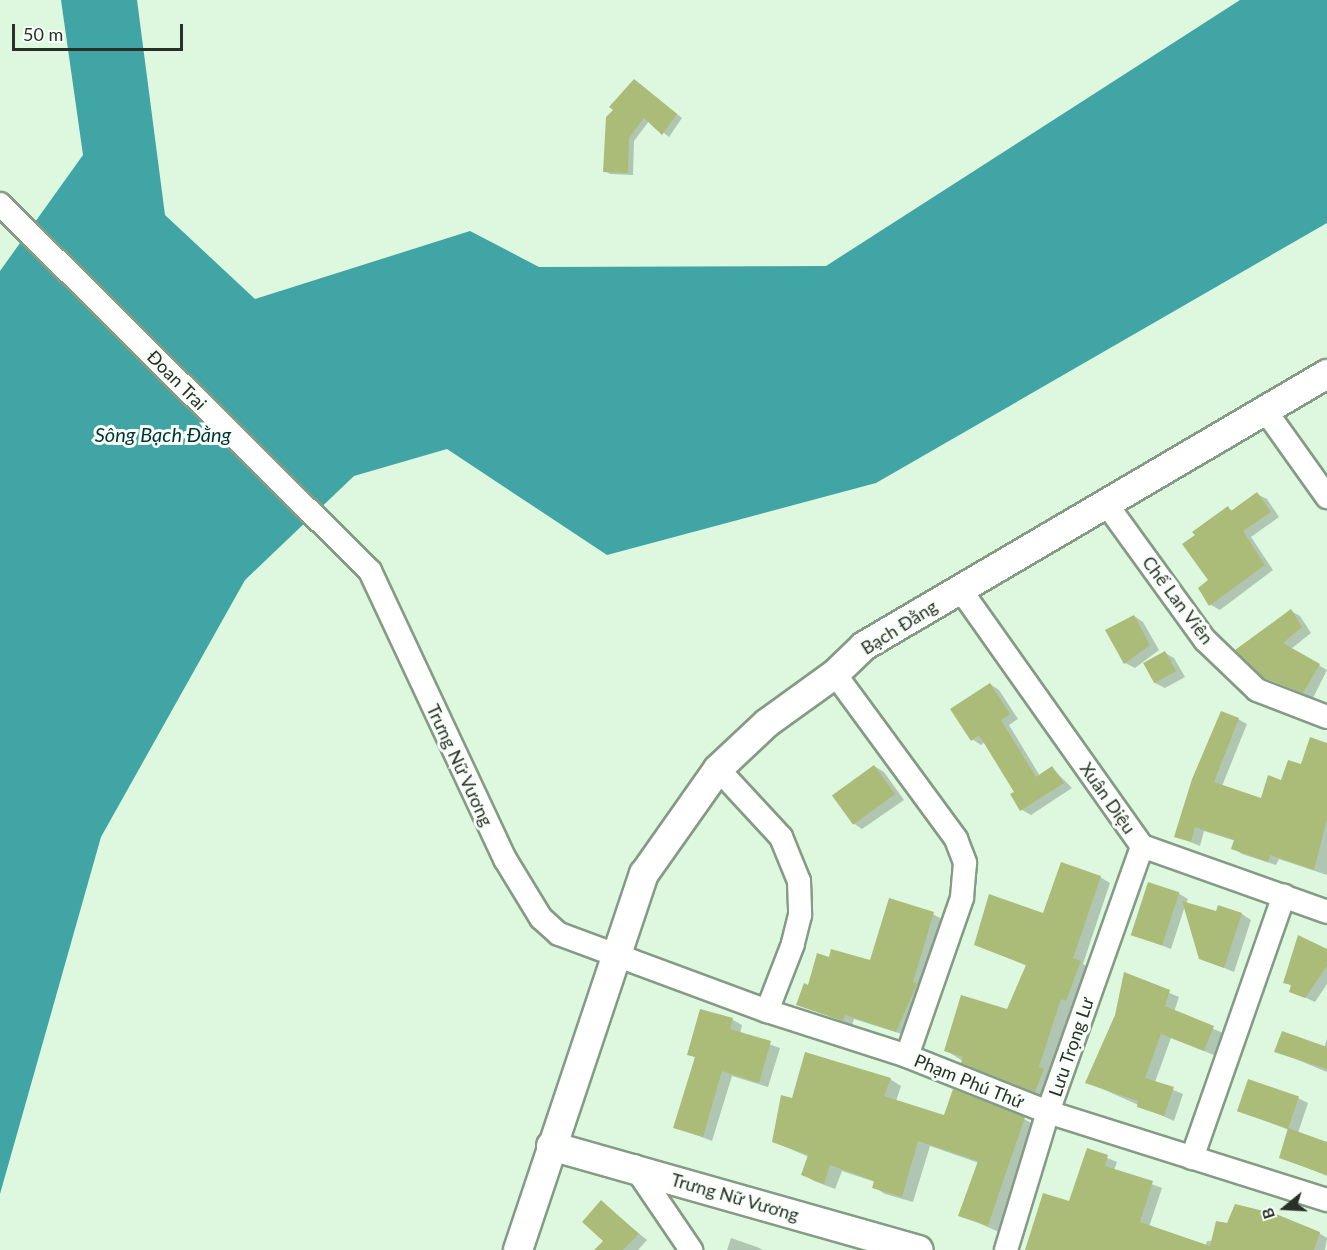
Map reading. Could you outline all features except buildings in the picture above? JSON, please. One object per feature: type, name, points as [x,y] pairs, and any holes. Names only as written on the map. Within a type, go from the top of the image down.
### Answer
[{"type":"street","name":"Đoan Trai","points":[[8,211],[339,541]]},
{"type":"street","name":"Bạch Đằng","points":[[518,1250],[614,956],[644,873],[718,769],[767,723],[835,674],[864,646],[1105,502],[1327,374]]},
{"type":"street","points":[[1265,410],[1327,497]]},
{"type":"street","name":"Chế Lan Viên","points":[[1105,502],[1205,640],[1257,690],[1327,717]]},
{"type":"street","name":"Trưng Nữ Vương","points":[[339,541],[370,571],[505,859],[541,918],[559,934],[614,956]]},
{"type":"street","name":"Xuân Diệu","points":[[960,589],[1142,846],[1327,912]]},
{"type":"street","points":[[835,674],[956,839],[965,863],[962,898],[907,1056]]},
{"type":"street","points":[[718,769],[781,837],[799,881],[800,915],[767,1011]]},
{"type":"street","name":"Lưu Trọng Lư","points":[[1006,1250],[1048,1112],[1142,846]]},
{"type":"street","points":[[1192,1158],[1284,896]]},
{"type":"street","name":"Phạm Phú Thứ","points":[[614,956],[767,1011],[907,1056],[1048,1112],[1327,1200]]},
{"type":"street","name":"Trưng Nữ Vương","points":[[551,1146],[634,1166],[919,1250]]},
{"type":"street","points":[[634,1166],[691,1250]]},
{"type":"water","name":"Sông Bạch Đằng","points":[[61,0],[137,0],[165,215],[255,299],[470,231],[539,267],[826,266],[1240,0],[1327,0],[1327,223],[876,483],[607,555],[447,449],[354,476],[245,580],[101,837],[0,1194],[0,271],[83,155]]}]
